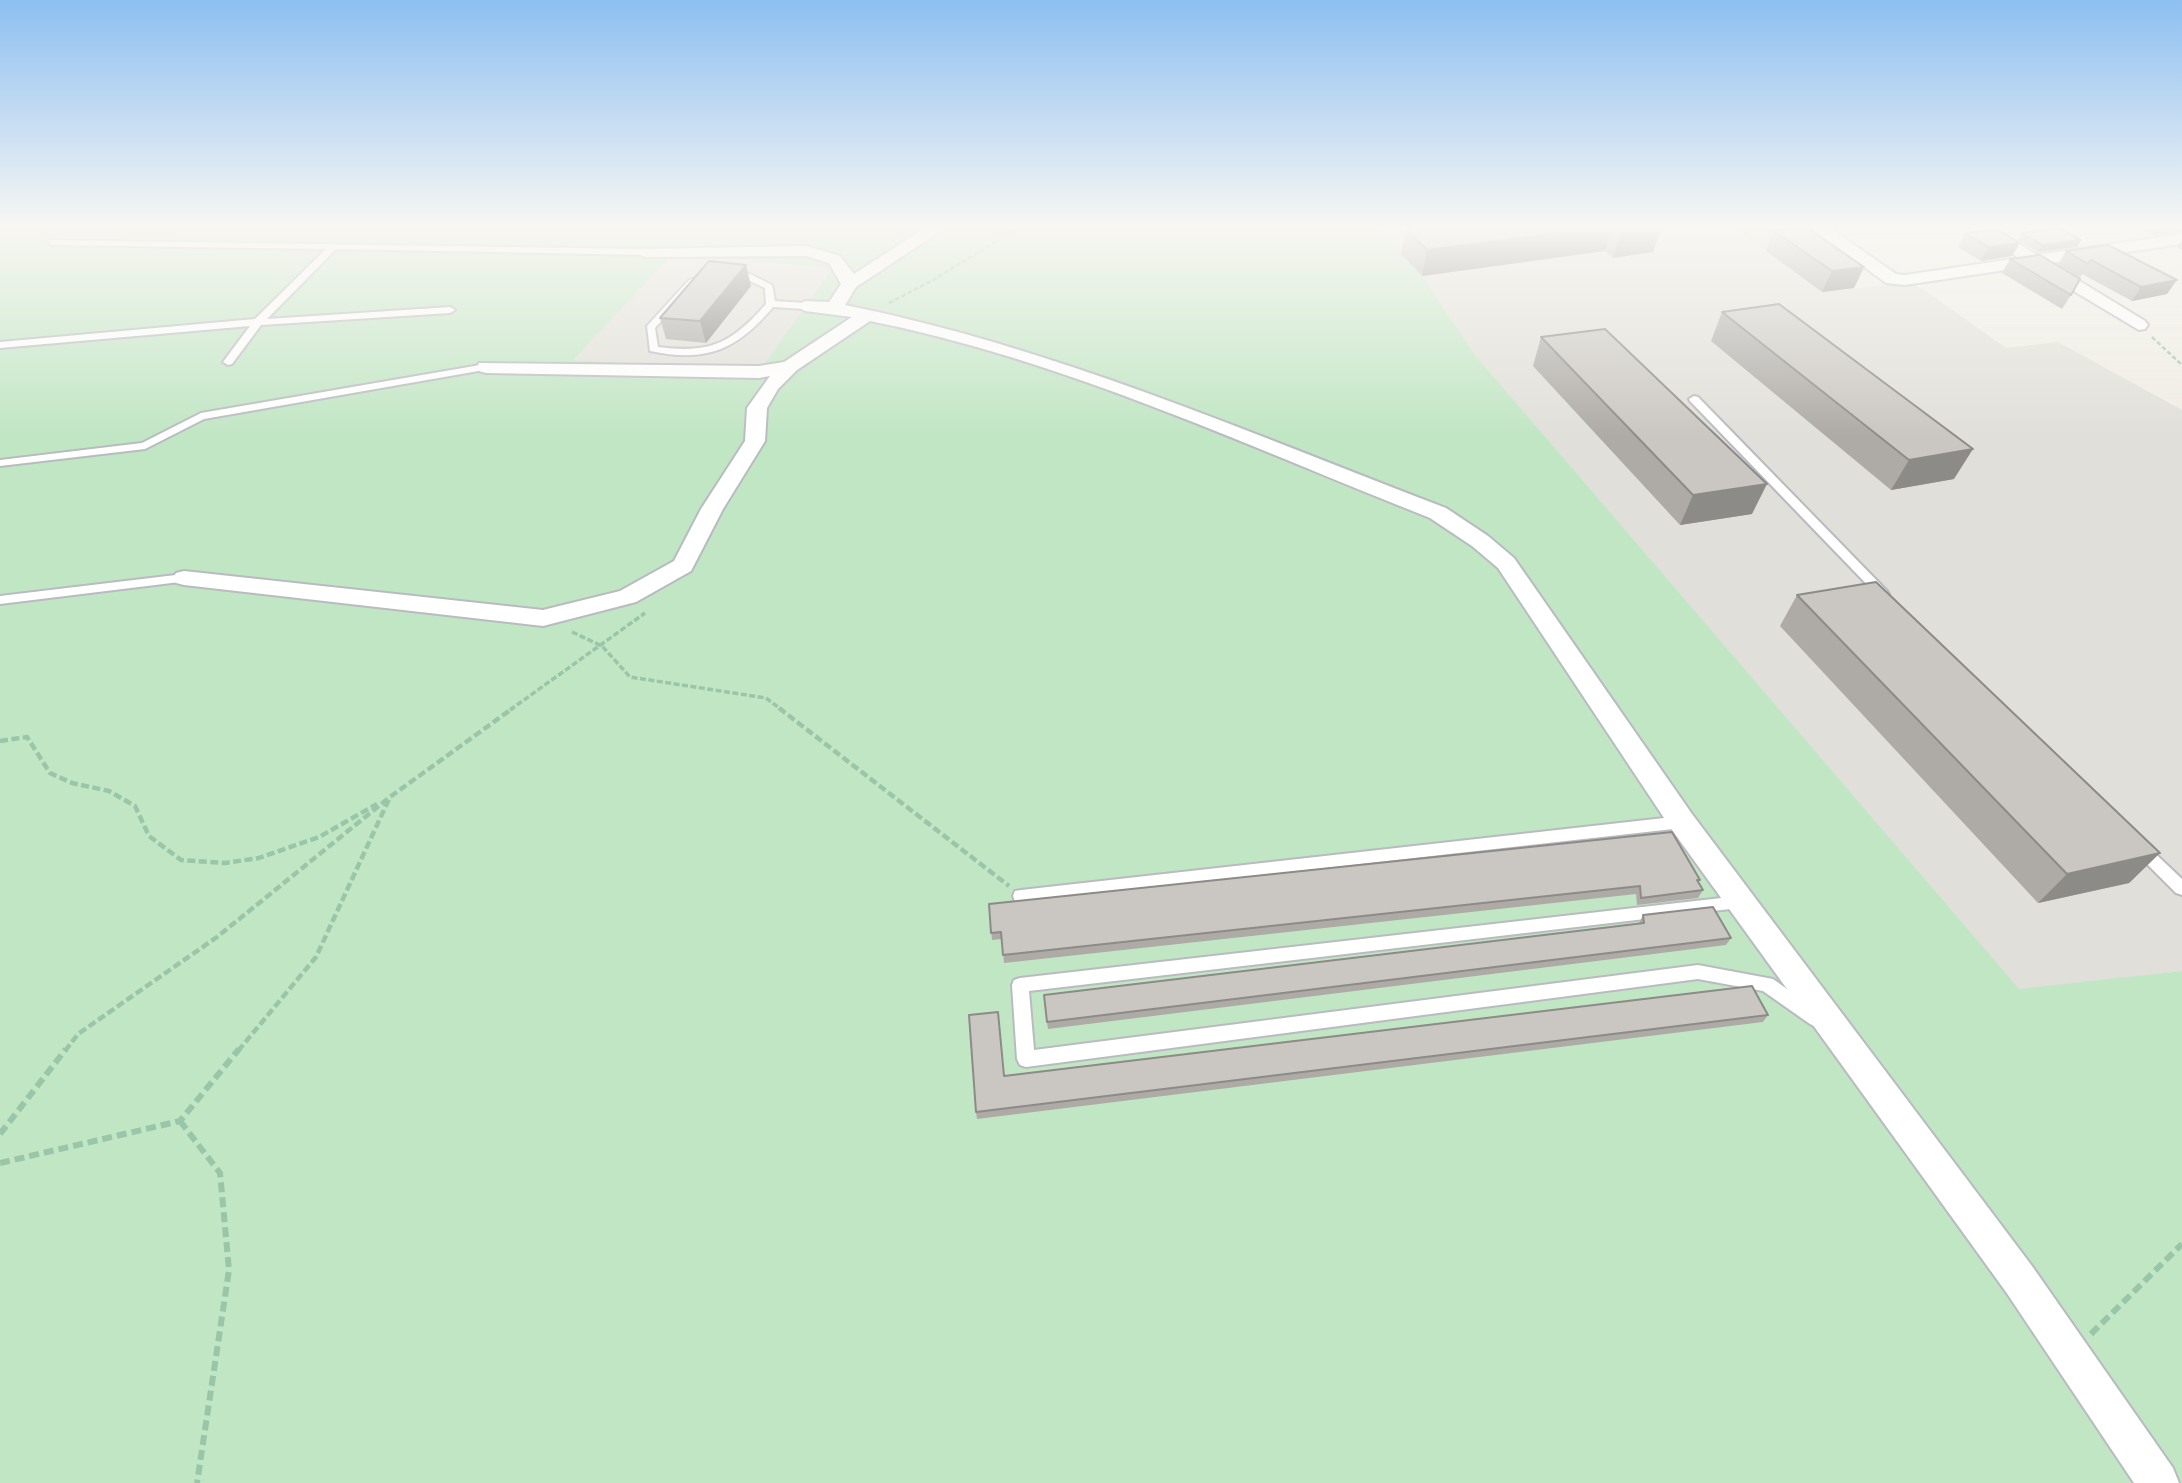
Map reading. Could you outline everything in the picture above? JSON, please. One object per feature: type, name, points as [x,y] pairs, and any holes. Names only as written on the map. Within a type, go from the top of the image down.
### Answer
[{"type":"street","points":[[834,308],[841,297]]},
{"type":"street","points":[[2095,297],[2139,325]]},
{"type":"street","points":[[805,306],[834,308],[911,323],[1088,376],[1438,513],[1480,541],[1506,563],[1682,822],[2019,1279],[2158,1483]]},
{"type":"street","points":[[184,578],[543,618],[628,597],[683,566],[712,509],[755,441],[757,408],[770,386],[790,366],[868,314]]},
{"type":"street","points":[[486,367],[760,372],[790,366]]},
{"type":"lane","points":[[228,362],[258,322],[283,297]]},
{"type":"lane","points":[[678,297],[650,328],[653,349],[684,354],[726,347],[755,323],[771,304],[770,297]]},
{"type":"lane","points":[[771,304],[805,306]]},
{"type":"lane","points":[[0,345],[258,322],[450,310]]},
{"type":"lane","points":[[0,463],[145,446],[201,416],[486,367]]},
{"type":"lane","points":[[1694,399],[1819,532],[1898,609]]},
{"type":"lane","points":[[0,600],[184,578]]},
{"type":"lane","points":[[1021,896],[1682,822]]},
{"type":"lane","points":[[2132,840],[2182,889]]},
{"type":"lane","points":[[1739,902],[1020,985],[1026,1059],[1698,972],[1767,984],[1835,1032]]},
{"type":"path","points":[[868,314],[900,297]]},
{"type":"path","points":[[2139,325],[2182,365]]},
{"type":"path","points":[[0,1134],[78,1034],[217,937],[390,797],[602,646],[652,605]]},
{"type":"path","points":[[543,618],[602,646],[630,677],[766,698],[1021,896]]},
{"type":"path","points":[[0,741],[27,737],[50,772],[72,783],[109,791],[135,806],[149,836],[181,860],[225,863],[259,858],[319,837],[390,797]]},
{"type":"path","points":[[0,1163],[180,1121],[316,957],[390,797]]},
{"type":"path","points":[[180,1121],[220,1173],[229,1270],[197,1483]]},
{"type":"path","points":[[2070,1354],[2182,1244]]},
{"type":"shaded area","points":[[632,297],[811,297],[760,370],[572,360]]},
{"type":"shaded area","points":[[1436,297],[1935,297],[2006,348],[2058,342],[2182,410],[2182,971],[2019,990],[1475,355]]},
{"type":"green space","points":[[0,297],[632,297],[573,360],[760,370],[811,297],[1436,297],[1475,355],[2019,989],[2182,971],[2182,1483],[0,1483]]},
{"type":"building","points":[[678,297],[720,297],[700,321],[660,318]]},
{"type":"building","points":[[1779,304],[1973,449],[1909,460],[1722,312]]},
{"type":"building","points":[[1605,329],[1767,484],[1693,495],[1541,337]]},
{"type":"building","points":[[1876,582],[2160,853],[2067,874],[1797,595]]},
{"type":"building","points":[[1672,832],[1703,890],[1641,898],[1640,886],[1003,955],[1001,932],[991,933],[989,904]]},
{"type":"building","points":[[1713,907],[1731,938],[1047,1022],[1044,995],[1644,923],[1643,915]]},
{"type":"building","points":[[1752,986],[1768,1015],[976,1112],[969,1015],[998,1012],[1004,1076]]}]
